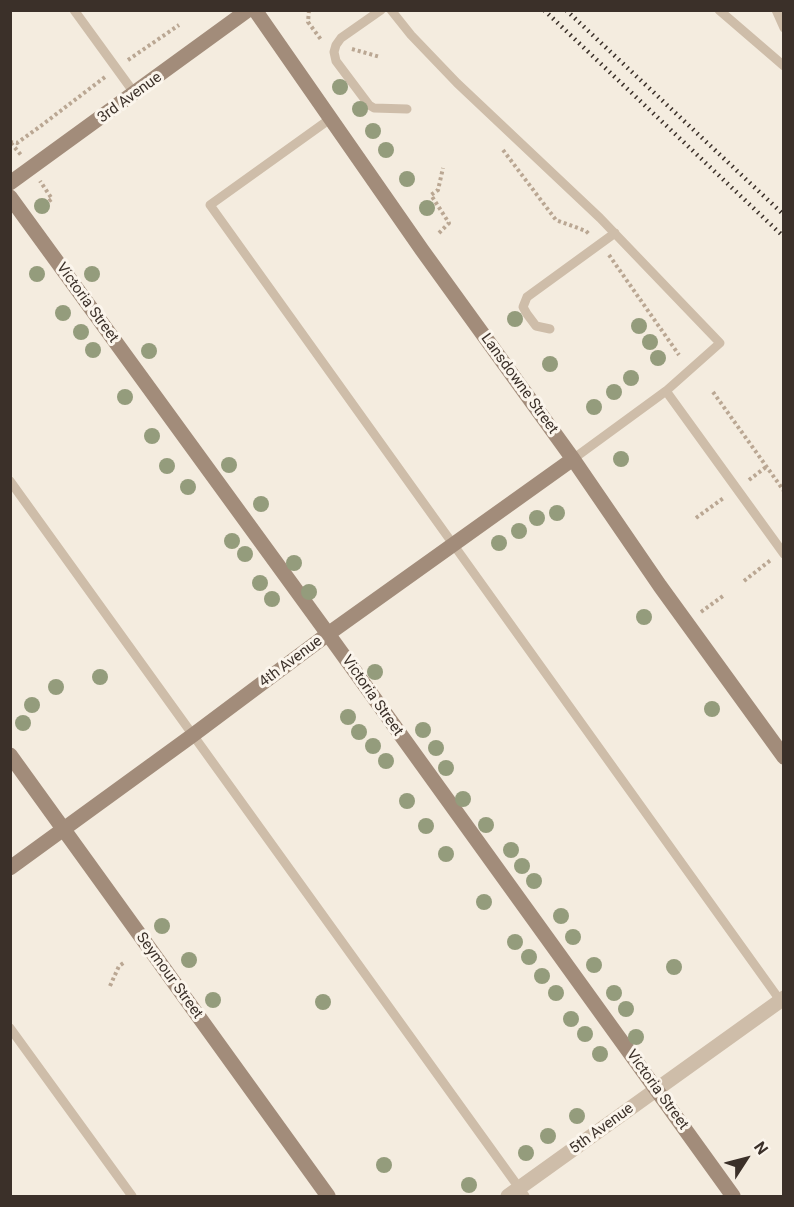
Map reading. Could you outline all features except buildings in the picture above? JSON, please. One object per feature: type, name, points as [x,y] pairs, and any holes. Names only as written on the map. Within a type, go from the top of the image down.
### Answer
[{"type":"street","name":"3rd Avenue","points":[[10,183],[248,10]]},
{"type":"street","name":"Lansdowne Street","points":[[255,10],[783,757]]},
{"type":"street","name":"Victoria Street","points":[[10,197],[733,1197]]},
{"type":"street","name":"4th Avenue","points":[[10,867],[328,634],[573,459]]},
{"type":"street","name":"Seymour Street","points":[[10,755],[328,1197]]},
{"type":"street","name":"5th Avenue","points":[[517,1194],[657,1089],[782,1002]]},
{"type":"lane","points":[[74,10],[135,94]]},
{"type":"lane","points":[[381,10],[341,38],[334,52],[336,61],[369,105],[374,108],[407,109]]},
{"type":"lane","points":[[391,10],[411,35],[457,83],[615,232],[720,343],[666,391],[573,459]]},
{"type":"lane","points":[[719,10],[783,66]]},
{"type":"lane","points":[[776,10],[783,28]]},
{"type":"lane","points":[[330,118],[210,206],[782,1002]]},
{"type":"lane","points":[[550,329],[536,326],[526,314],[524,307],[527,297],[615,232]]},
{"type":"lane","points":[[666,391],[783,554]]},
{"type":"lane","points":[[10,481],[193,735],[517,1194]]},
{"type":"lane","points":[[10,1028],[132,1197]]},
{"type":"path","points":[[11,143],[17,143],[116,68],[179,25]]},
{"type":"path","points":[[498,143],[556,220],[586,231],[613,259],[679,355]]},
{"type":"path","points":[[439,232],[449,223],[430,195],[438,190],[443,168]]},
{"type":"path","points":[[713,392],[783,491]]},
{"type":"path","points":[[748,480],[766,467]]},
{"type":"path","points":[[696,518],[726,496]]},
{"type":"path","points":[[744,580],[773,559]]},
{"type":"path","points":[[701,612],[723,596]]},
{"type":"path","points":[[110,986],[119,966],[125,962]]},
{"type":"railway","points":[[544,10],[784,237]]},
{"type":"railway","points":[[566,10],[784,215]]}]
